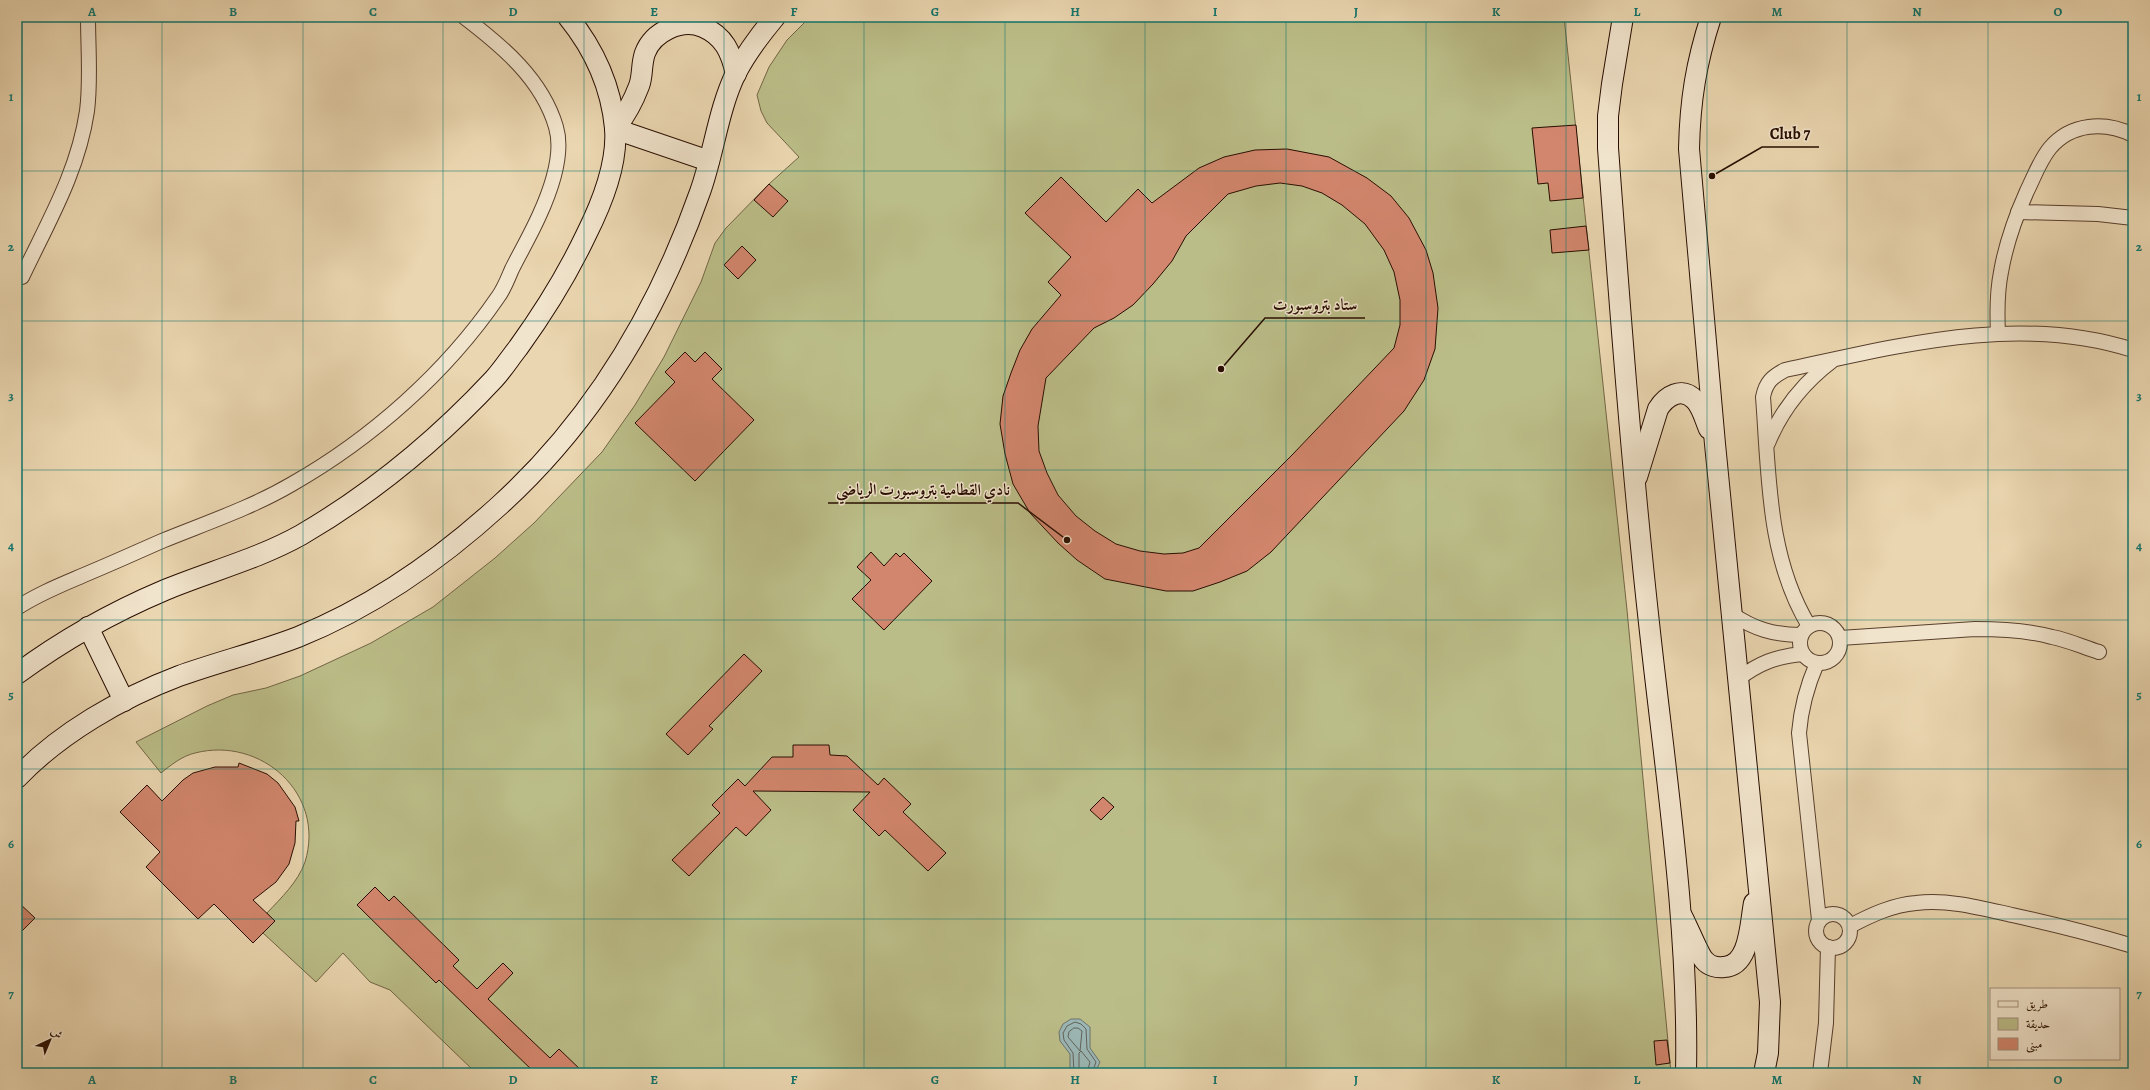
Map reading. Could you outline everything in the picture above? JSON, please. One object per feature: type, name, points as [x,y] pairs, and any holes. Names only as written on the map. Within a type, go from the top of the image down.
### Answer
[{"type":"street","points":[[22,277],[60,203],[81,142],[87,110],[89,78],[88,17]]},
{"type":"street","points":[[17,608],[51,589],[163,541],[248,508],[293,484],[333,458],[379,424],[425,383],[472,332],[499,296],[532,232],[551,189],[558,150],[557,129],[546,103],[533,82],[510,54],[464,17]]},
{"type":"street","points":[[17,674],[88,628],[167,589],[254,558],[300,535],[353,502],[403,465],[496,377],[537,322],[571,267],[591,225],[608,182],[615,129],[607,82],[584,37],[568,17]]},
{"type":"street","points":[[17,778],[26,768],[73,731],[124,701],[178,676],[299,636],[353,610],[418,570],[455,544],[501,504],[559,444],[584,415],[619,365],[649,312],[678,252],[709,161],[726,102],[736,74],[755,40],[775,17]]},
{"type":"street","points":[[1623,17],[1611,90],[1608,148],[1634,487],[1679,909],[1685,989],[1686,1073]]},
{"type":"street","points":[[1711,17],[1696,73],[1690,111],[1689,149],[1715,444],[1770,1002],[1768,1053],[1764,1073]]},
{"type":"street","points":[[615,129],[633,100],[640,85],[645,53],[653,40],[666,30],[687,24],[697,25],[712,31],[724,42],[732,56],[736,74]]},
{"type":"street","points":[[1998,333],[1997,301],[2000,274],[2007,239],[2018,212],[2050,148],[2065,135],[2084,127],[2104,125],[2133,135]]},
{"type":"street","points":[[615,129],[709,161]]},
{"type":"street","points":[[2018,212],[2090,214],[2133,218]]},
{"type":"street","points":[[1732,614],[1747,624],[1765,631],[1783,635],[1805,630],[1824,623],[1836,631],[1840,638],[1840,646],[1837,653],[1825,662],[1817,663],[1809,660],[1800,648],[1805,630],[1780,558],[1773,518],[1763,397],[1766,385],[1774,376],[1784,370],[1835,359],[1957,336],[1998,333],[2068,336],[2133,350]]},
{"type":"street","points":[[1767,445],[1784,411],[1802,387],[1835,359]]},
{"type":"street","points":[[1784,370],[1802,387]]},
{"type":"street","points":[[1634,487],[1658,409],[1664,399],[1674,394],[1685,394],[1695,399],[1715,444]]},
{"type":"street","points":[[1763,397],[1784,411]]},
{"type":"street","points":[[88,628],[124,701]]},
{"type":"street","points":[[1840,638],[1975,629],[1997,629],[2053,637],[2099,652]]},
{"type":"street","points":[[1738,679],[1752,668],[1768,660],[1803,654]]},
{"type":"street","points":[[1817,663],[1807,686],[1801,709],[1799,733],[1819,920],[1816,933],[1822,944],[1828,947],[1835,948],[1848,940],[1850,926],[1846,919],[1840,914],[1832,913],[1825,915],[1819,920]]},
{"type":"street","points":[[1679,909],[1704,960],[1717,968],[1731,967],[1742,958],[1746,945],[1758,879]]},
{"type":"street","points":[[1850,926],[1871,915],[1893,907],[1916,903],[1939,902],[1962,904],[2054,924],[2133,946]]},
{"type":"street","points":[[1820,1073],[1826,1023],[1828,947]]},
{"type":"green space","points":[[810,17],[1564,17],[1627,610],[1671,1073],[476,1073],[390,990],[370,982],[343,953],[316,982],[263,933],[275,921],[267,913],[294,883],[305,862],[309,837],[306,814],[297,793],[283,776],[264,762],[243,753],[220,750],[190,754],[161,773],[136,742],[207,706],[233,695],[266,688],[300,676],[371,643],[433,607],[495,558],[534,523],[602,452],[635,405],[664,357],[701,282],[715,243],[726,228],[769,184],[799,157],[767,123],[761,111],[757,95],[769,67],[787,40]]},
{"type":"water","points":[[1071,1019],[1080,1019],[1090,1027],[1090,1048],[1100,1062],[1095,1073],[1070,1073],[1070,1054],[1060,1041],[1059,1032],[1063,1024]]},
{"type":"building","points":[[1576,125],[1583,198],[1550,201],[1548,183],[1538,184],[1532,128]]},
{"type":"building","points":[[1287,149],[1329,157],[1367,178],[1391,196],[1409,218],[1426,250],[1433,273],[1438,308],[1435,349],[1424,380],[1404,411],[1271,552],[1247,571],[1193,591],[1166,591],[1105,579],[1077,560],[1058,543],[1030,513],[1013,484],[1005,454],[1000,424],[1003,396],[1020,350],[1032,329],[1061,295],[1048,282],[1071,257],[1025,213],[1061,177],[1106,222],[1138,189],[1152,203],[1199,168],[1224,157],[1255,150]],"holes":[[[1280,183],[1302,186],[1322,193],[1342,205],[1365,224],[1384,250],[1394,272],[1400,300],[1400,325],[1394,348],[1293,454],[1199,548],[1183,553],[1164,554],[1140,551],[1116,544],[1095,531],[1076,516],[1058,495],[1047,473],[1039,451],[1038,426],[1046,378],[1094,328],[1114,318],[1133,305],[1172,261],[1186,236],[1228,194],[1256,186]]]},
{"type":"building","points":[[769,184],[788,201],[773,217],[754,200]]},
{"type":"building","points":[[1586,226],[1589,250],[1552,253],[1550,230]]},
{"type":"building","points":[[742,246],[756,260],[738,279],[724,265]]},
{"type":"building","points":[[685,352],[695,362],[705,352],[722,369],[712,379],[754,420],[695,481],[635,423],[675,382],[665,372]]},
{"type":"building","points":[[871,552],[884,566],[896,553],[900,557],[904,553],[932,581],[884,630],[852,599],[871,580],[857,567]]},
{"type":"building","points":[[744,654],[762,671],[709,726],[713,729],[688,755],[666,734]]},
{"type":"building","points":[[793,745],[829,745],[830,755],[847,756],[878,785],[884,778],[911,804],[903,812],[946,853],[928,871],[885,830],[879,836],[853,810],[870,792],[753,791],[771,810],[746,836],[736,827],[689,876],[672,860],[720,813],[712,805],[738,779],[745,786],[772,757],[793,757]]},
{"type":"building","points":[[239,763],[267,774],[278,783],[295,807],[299,821],[296,821],[295,843],[289,864],[276,882],[253,900],[275,921],[253,943],[214,904],[198,919],[146,867],[160,852],[120,812],[147,785],[162,801],[183,780],[193,773],[215,767],[238,767]]},
{"type":"building","points":[[1103,797],[1114,807],[1101,820],[1090,810]]},
{"type":"building","points":[[375,887],[389,901],[394,896],[459,960],[453,966],[477,989],[503,963],[513,973],[488,999],[550,1058],[559,1049],[584,1073],[535,1073],[439,980],[436,983],[357,905]]},
{"type":"building","points":[[17,901],[35,918],[17,936]]},
{"type":"building","points":[[1667,1040],[1670,1063],[1656,1065],[1654,1041]]},
{"type":"place","name":"Club 7","points":[[1712,176]]},
{"type":"place","name":"ستاد بتروسبورت","points":[[1221,369]]},
{"type":"place","name":"نادي القطامية بتروسبورت الرياضي","points":[[1067,540]]}]
